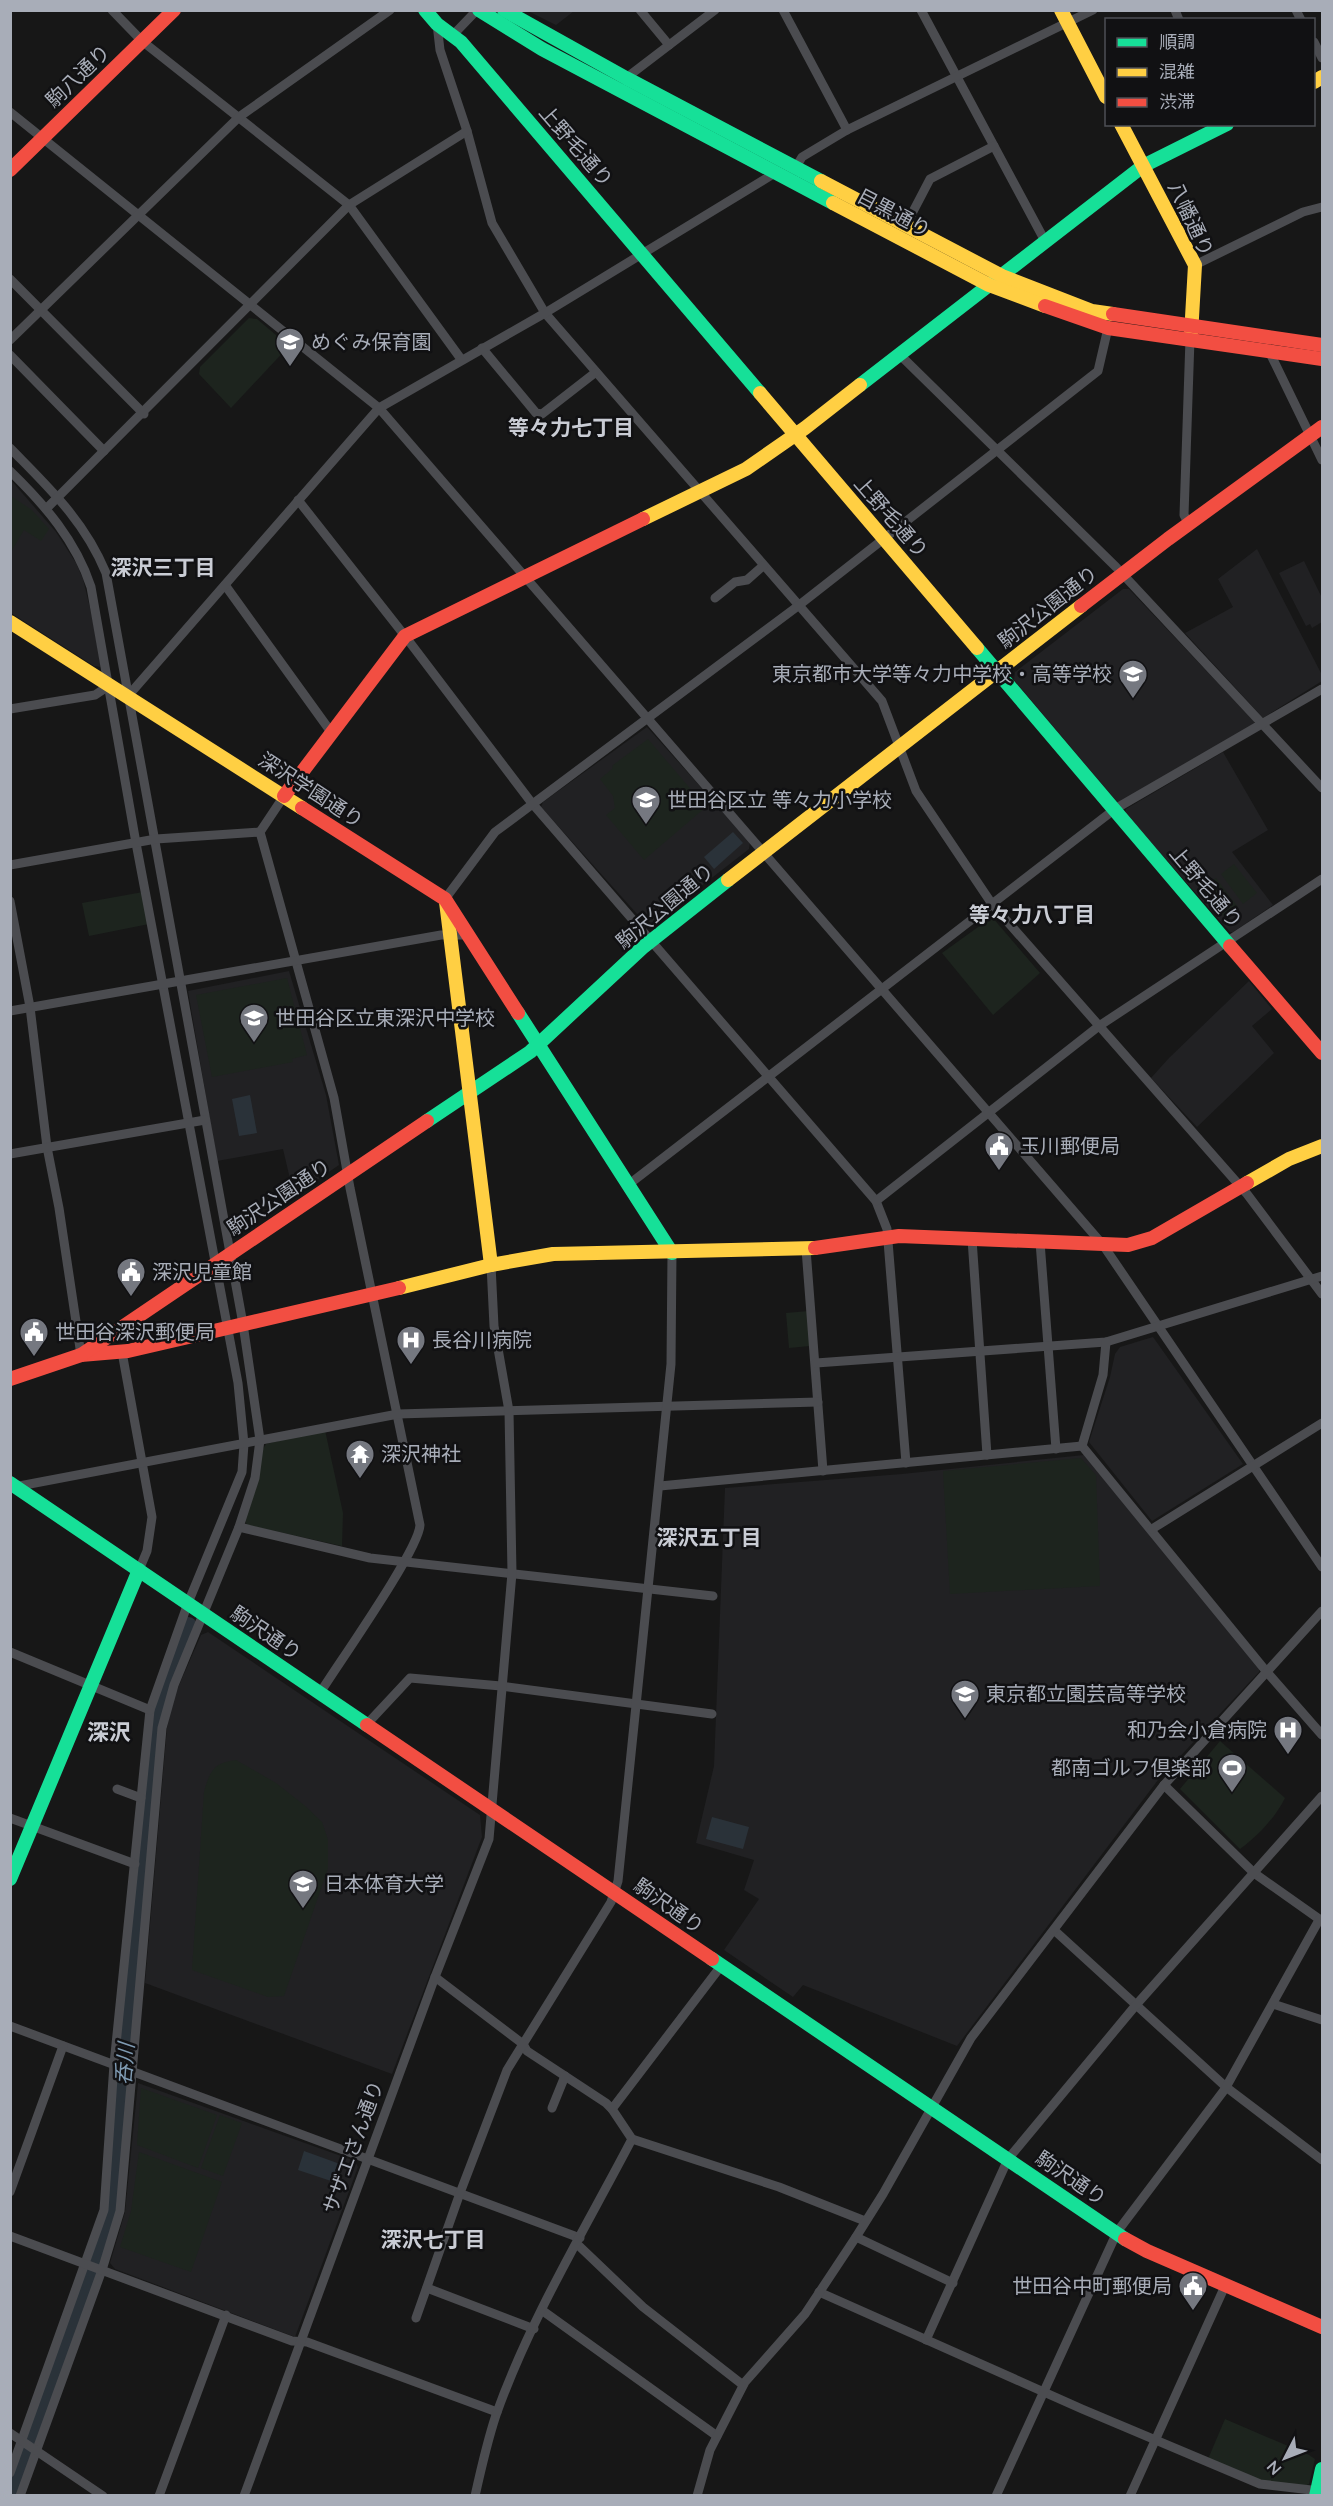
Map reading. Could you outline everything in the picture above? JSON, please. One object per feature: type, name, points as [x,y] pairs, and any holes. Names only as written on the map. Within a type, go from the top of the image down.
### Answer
[{"type":"street","points":[[112,10],[142,41],[349,206],[461,359]]},
{"type":"street","name":"駒八通り","points":[[10,170],[174,10]]},
{"type":"street","points":[[10,340],[239,117],[390,10]]},
{"type":"street","name":"上野毛通り","points":[[425,10],[437,24],[461,42],[1323,1053]]},
{"type":"street","points":[[453,35],[478,10]]},
{"type":"street","name":"目黒通り","points":[[478,10],[542,49],[988,285],[1017,297],[1108,328],[1191,332],[1323,345]]},
{"type":"street","name":"目黒通り","points":[[504,10],[626,78],[1002,276],[1092,311],[1269,351],[1323,359]]},
{"type":"street","points":[[640,10],[669,45]]},
{"type":"street","points":[[626,78],[715,10]]},
{"type":"street","points":[[783,10],[847,130]]},
{"type":"street","points":[[921,10],[1045,241]]},
{"type":"street","points":[[795,167],[802,157],[847,130],[956,77],[1064,17],[1093,10]]},
{"type":"street","points":[[1064,17],[1105,93]]},
{"type":"street","points":[[437,24],[440,50],[467,131],[492,223],[545,313],[882,701],[916,791],[992,904],[1241,1187],[1323,1294]]},
{"type":"street","points":[[1315,44],[1323,58]]},
{"type":"street","points":[[10,112],[379,408],[1103,1245],[1323,1567]]},
{"type":"street","name":"八幡通り","points":[[1122,126],[1194,265],[1191,332]]},
{"type":"street","points":[[320,1693],[405,1562],[420,1534],[420,1525],[334,1098],[260,832],[331,732],[405,636],[746,469],[795,435],[1143,166],[1223,126]]},
{"type":"street","points":[[46,509],[349,206],[467,131]]},
{"type":"street","points":[[906,225],[930,179],[994,146]]},
{"type":"street","points":[[128,696],[379,408],[545,313],[775,173]]},
{"type":"street","points":[[1194,265],[1303,212],[1323,207]]},
{"type":"street","points":[[10,279],[143,413]]},
{"type":"street","points":[[491,1265],[482,1168],[470,1092],[446,899],[495,831],[531,802],[798,606],[1098,371],[1108,328]]},
{"type":"street","points":[[1189,524],[1184,515],[1191,332]]},
{"type":"street","points":[[482,348],[536,413],[542,414],[596,372]]},
{"type":"street","points":[[1269,351],[1323,460]]},
{"type":"street","points":[[899,354],[1069,519],[1323,788]]},
{"type":"street","points":[[10,355],[104,451]]},
{"type":"street","name":"駒沢公園通り","points":[[10,1379],[81,1355],[538,1044],[651,942],[764,851],[1122,574],[1323,427]]},
{"type":"street","points":[[10,448],[58,497],[89,537],[106,573],[156,839],[228,1254],[243,1324],[260,1440],[255,1478],[239,1527],[174,1685],[162,1728],[120,2211],[20,2496]]},
{"type":"street","points":[[10,471],[56,521],[83,563],[91,586],[136,843],[238,1383],[244,1444],[242,1472],[188,1604],[150,1710],[104,2210],[87,2265],[10,2473]]},
{"type":"street","points":[[298,500],[531,802],[876,1201],[888,1237],[906,1463]]},
{"type":"street","points":[[715,598],[735,582],[747,580],[763,566]]},
{"type":"street","points":[[225,585],[331,732]]},
{"type":"street","name":"深沢学園通り","points":[[10,622],[446,899],[672,1253]]},
{"type":"street","points":[[10,709],[95,695],[110,685]]},
{"type":"street","points":[[628,1185],[1115,809],[1323,688]]},
{"type":"street","points":[[10,865],[156,839],[260,832]]},
{"type":"street","points":[[876,1201],[1099,1026],[1323,879]]},
{"type":"street","points":[[10,900],[30,1007],[48,1147],[67,1253],[81,1355],[122,1352],[372,1295],[491,1265],[553,1254],[806,1249],[888,1237],[1128,1245],[1146,1240],[1289,1159],[1323,1146]]},
{"type":"street","points":[[10,1011],[295,960],[449,935],[468,935]]},
{"type":"street","points":[[10,1154],[205,1120]]},
{"type":"street","points":[[972,1239],[987,1455]]},
{"type":"street","points":[[1040,1242],[1056,1449]]},
{"type":"street","points":[[806,1249],[823,1471]]},
{"type":"street","points":[[416,2318],[507,2070],[615,1892],[660,1486],[671,1364],[672,1253]]},
{"type":"street","name":"サザエさん通り","points":[[244,2496],[435,1977],[489,1839],[512,1573],[509,1411],[494,1326],[491,1265]]},
{"type":"street","points":[[816,1363],[1106,1342],[1323,1276]]},
{"type":"street","points":[[1082,1446],[1103,1375],[1106,1342]]},
{"type":"street","points":[[10,1879],[147,1551],[152,1517],[144,1462],[122,1352]]},
{"type":"street","points":[[12,1486],[398,1414],[818,1402]]},
{"type":"street","points":[[1152,1529],[1323,1423]]},
{"type":"street","points":[[660,1486],[1082,1446]]},
{"type":"street","points":[[1082,1446],[1266,1671],[1323,1735]]},
{"type":"street","name":"駒沢通り","points":[[12,1486],[1117,2232],[1147,2251],[1323,2327]]},
{"type":"street","points":[[239,1527],[370,1558],[713,1596]]},
{"type":"street","points":[[697,2496],[710,2450],[743,2385],[805,2314],[856,2237],[883,2194],[971,2038],[1164,1785],[1323,1611]]},
{"type":"street","points":[[10,1652],[150,1710]]},
{"type":"street","points":[[367,1724],[410,1678],[501,1686],[712,1714]]},
{"type":"street","points":[[996,2496],[1117,2232],[1226,2087],[1321,1921],[1254,1873],[1164,1785]]},
{"type":"street","points":[[117,1789],[141,1798]]},
{"type":"street","points":[[926,2340],[1008,2159],[1136,2005],[1323,1796]]},
{"type":"street","points":[[10,1818],[135,1864]]},
{"type":"street","points":[[1054,1930],[1226,2087],[1323,2160]]},
{"type":"street","points":[[612,2109],[721,1966]]},
{"type":"street","points":[[435,1977],[523,2044],[527,2051],[606,2103],[632,2139],[779,2187],[865,2221]]},
{"type":"street","points":[[1273,2004],[1323,2020]]},
{"type":"street","points":[[10,2026],[368,2158],[579,2241],[643,2307],[743,2385]]},
{"type":"street","points":[[10,2192],[63,2046]]},
{"type":"street","points":[[552,2108],[565,2076]]},
{"type":"street","points":[[475,2496],[497,2412],[534,2329],[632,2139]]},
{"type":"street","points":[[10,2236],[292,2341],[307,2342],[497,2412]]},
{"type":"street","points":[[856,2237],[952,2283]]},
{"type":"street","points":[[1130,2496],[1225,2286]]},
{"type":"street","points":[[427,2288],[534,2329]]},
{"type":"street","points":[[819,2292],[1260,2484],[1316,2492],[1323,2469]]},
{"type":"street","points":[[543,2311],[717,2436]]},
{"type":"street","points":[[159,2496],[226,2315]]},
{"type":"street","points":[[10,2433],[103,2496]]},
{"type":"shaded area","points":[[528,11],[574,11],[556,25]]},
{"type":"shaded area","points":[[249,318],[257,319],[289,346],[231,408],[199,374],[200,367]]},
{"type":"shaded area","points":[[10,479],[56,532],[76,563],[83,579],[92,616],[101,667],[94,666],[11,613]]},
{"type":"shaded area","points":[[11,496],[32,510],[49,529],[41,541],[24,530],[11,552]]},
{"type":"shaded area","points":[[1257,549],[1322,675],[1322,681],[1263,718],[1185,633],[1233,607],[1218,579]]},
{"type":"shaded area","points":[[1304,561],[1322,598],[1322,622],[1312,628],[1310,624],[1306,626],[1279,573]]},
{"type":"shaded area","name":"東京都市大学等々力中学校・高等学校","points":[[1123,589],[1129,589],[1254,721],[1254,724],[1118,803],[1014,680],[1015,672]]},
{"type":"shaded area","name":"世田谷区立 等々力小学校","points":[[647,727],[750,842],[749,849],[651,925],[647,925],[541,807],[543,802]]},
{"type":"shaded area","points":[[648,739],[706,807],[644,860],[606,815],[615,808],[613,796],[600,779],[612,769],[613,765]]},
{"type":"shaded area","points":[[1223,752],[1268,830],[1232,852],[1273,905],[1233,932],[1230,932],[1125,813],[1126,809]]},
{"type":"shaded area","points":[[733,832],[743,843],[714,869],[704,857]]},
{"type":"shaded area","points":[[1234,864],[1257,893],[1243,904],[1221,874]]},
{"type":"shaded area","points":[[1216,878],[1238,907],[1225,918],[1202,889]]},
{"type":"shaded area","points":[[143,892],[149,924],[89,936],[82,903]]},
{"type":"shaded area","points":[[992,917],[1040,973],[993,1015],[942,953]]},
{"type":"shaded area","name":"世田谷区立東深沢中学校","points":[[289,971],[326,1095],[339,1165],[294,1196],[283,1149],[217,1161],[188,991]]},
{"type":"shaded area","points":[[287,978],[307,1055],[292,1059],[293,1062],[212,1077],[196,995]]},
{"type":"shaded area","points":[[1249,981],[1272,1009],[1252,1026],[1274,1053],[1197,1127],[1151,1078]]},
{"type":"shaded area","points":[[250,1095],[257,1133],[239,1136],[232,1099]]},
{"type":"shaded area","points":[[809,1311],[810,1346],[789,1348],[786,1313]]},
{"type":"shaded area","points":[[1153,1337],[1243,1464],[1152,1521],[1089,1442],[1115,1354],[1120,1347]]},
{"type":"shaded area","points":[[325,1430],[343,1513],[342,1546],[247,1525],[245,1521],[256,1488],[263,1449],[266,1444]]},
{"type":"shaded area","name":"東京都立園芸高等学校","points":[[1084,1455],[1259,1667],[1259,1672],[1158,1780],[957,2046],[803,1985],[793,1997],[724,1950],[759,1899],[744,1890],[754,1860],[696,1843],[714,1766],[725,1488],[902,1474]]},
{"type":"shaded area","points":[[1081,1458],[1096,1475],[1100,1586],[950,1594],[943,1471]]},
{"type":"shaded area","points":[[182,1630],[190,1633],[165,1701],[117,2212],[101,2263],[38,2435],[29,2431],[110,2207],[146,1777],[159,1691]]},
{"type":"shaded area","name":"日本体育大学","points":[[208,1632],[480,1815],[482,1837],[392,2074],[145,1983],[167,1728],[172,1701],[201,1635]]},
{"type":"shaded area","name":"都南ゴルフ倶楽部","points":[[1220,1741],[1285,1798],[1266,1826],[1240,1849],[1180,1789]]},
{"type":"shaded area","points":[[236,1760],[276,1783],[304,1805],[322,1822],[328,1840],[328,1868],[284,1996],[268,1997],[192,1970],[204,1792],[211,1773],[217,1766]]},
{"type":"shaded area","points":[[712,1817],[749,1827],[743,1849],[706,1839]]},
{"type":"shaded area","points":[[138,2083],[355,2161],[358,2167],[295,2337],[115,2269],[110,2263],[125,2212]]},
{"type":"shaded area","points":[[141,2088],[217,2115],[198,2168],[137,2145]]},
{"type":"shaded area","points":[[220,2115],[242,2123],[223,2176],[201,2168]]},
{"type":"shaded area","points":[[304,2151],[340,2164],[334,2182],[298,2170]]},
{"type":"shaded area","points":[[139,2152],[222,2182],[191,2272],[120,2247],[131,2211]]},
{"type":"shaded area","points":[[1225,2419],[1315,2459],[1309,2484],[1305,2486],[1259,2480],[1208,2459]]},
{"type":"shaded area","points":[[20,2456],[29,2460],[15,2495],[11,2495],[10,2481]]},
{"type":"waterway","name":"呑川","points":[[10,2492],[112,2208],[148,1786],[157,1723],[168,1677],[188,1626]]},
{"type":"traffic: fast","points":[[425,10],[437,24],[461,42],[760,393]]},
{"type":"traffic: fast","points":[[479,10],[542,49],[833,203]]},
{"type":"traffic: fast","points":[[504,10],[626,78],[821,181]]},
{"type":"traffic: fast","points":[[860,385],[1143,166],[1223,126]]},
{"type":"traffic: fast","points":[[977,648],[1230,946]]},
{"type":"traffic: fast","points":[[427,1121],[530,1052],[642,948],[728,880]]},
{"type":"traffic: fast","points":[[518,1013],[672,1253]]},
{"type":"traffic: fast","points":[[10,1483],[367,1725]]},
{"type":"traffic: fast","points":[[10,1879],[139,1570]]},
{"type":"traffic: fast","points":[[712,1959],[1125,2239]]},
{"type":"traffic: fast","points":[[1316,2496],[1322,2469]]},
{"type":"traffic: slow","points":[[1061,10],[1105,95]]},
{"type":"traffic: slow","points":[[1315,81],[1322,77]]},
{"type":"traffic: slow","points":[[1122,126],[1195,265],[1191,335]]},
{"type":"traffic: slow","points":[[821,181],[1002,276],[1092,311],[1113,314]]},
{"type":"traffic: slow","points":[[833,203],[989,285],[1045,306]]},
{"type":"traffic: slow","points":[[643,519],[746,469],[805,428],[860,385]]},
{"type":"traffic: slow","points":[[760,393],[977,648]]},
{"type":"traffic: slow","points":[[728,880],[1081,606]]},
{"type":"traffic: slow","points":[[10,622],[302,808]]},
{"type":"traffic: slow","points":[[446,902],[491,1265]]},
{"type":"traffic: slow","points":[[1247,1183],[1289,1159],[1322,1146]]},
{"type":"traffic: slow","points":[[399,1288],[491,1265],[553,1254],[815,1248]]},
{"type":"traffic: jam","points":[[10,170],[174,10]]},
{"type":"traffic: jam","points":[[1045,306],[1108,328],[1322,359]]},
{"type":"traffic: jam","points":[[1113,314],[1322,345]]},
{"type":"traffic: jam","points":[[1081,606],[1168,539],[1322,427]]},
{"type":"traffic: jam","points":[[284,796],[405,636],[643,519]]},
{"type":"traffic: jam","points":[[302,808],[445,899],[518,1013]]},
{"type":"traffic: jam","points":[[1230,946],[1322,1053]]},
{"type":"traffic: jam","points":[[10,1379],[81,1355],[427,1121]]},
{"type":"traffic: jam","points":[[815,1248],[899,1236],[1128,1245],[1152,1238],[1247,1183]]},
{"type":"traffic: jam","points":[[81,1355],[128,1351],[399,1288]]},
{"type":"traffic: jam","points":[[367,1725],[712,1959]]},
{"type":"traffic: jam","points":[[1125,2239],[1147,2251],[1322,2327]]},
{"type":"place","name":"めぐみ保育園","points":[[290,368]]},
{"type":"place","name":"東京都市大学等々力中学校・高等学校","points":[[1133,700]]},
{"type":"place","name":"世田谷区立 等々力小学校","points":[[646,826]]},
{"type":"place","name":"世田谷区立東深沢中学校","points":[[254,1044]]},
{"type":"place","name":"玉川郵便局","points":[[999,1172]]},
{"type":"place","name":"深沢児童館","points":[[131,1298]]},
{"type":"place","name":"世田谷深沢郵便局","points":[[34,1358]]},
{"type":"place","name":"長谷川病院","points":[[411,1366]]},
{"type":"place","name":"深沢神社","points":[[360,1480]]},
{"type":"place","name":"東京都立園芸高等学校","points":[[965,1720]]},
{"type":"place","name":"和乃会小倉病院","points":[[1288,1756]]},
{"type":"place","name":"都南ゴルフ倶楽部","points":[[1232,1794]]},
{"type":"place","name":"日本体育大学","points":[[303,1910]]},
{"type":"place","name":"世田谷中町郵便局","points":[[1193,2312]]},
{"type":"district","name":"等々力七丁目","points":[[571,428]]},
{"type":"district","name":"深沢三丁目","points":[[163,568]]},
{"type":"district","name":"等々力八丁目","points":[[1032,915]]},
{"type":"district","name":"深沢五丁目","points":[[709,1538]]},
{"type":"district","name":"深沢","points":[[109,1732]]},
{"type":"district","name":"深沢七丁目","points":[[433,2240]]}]
